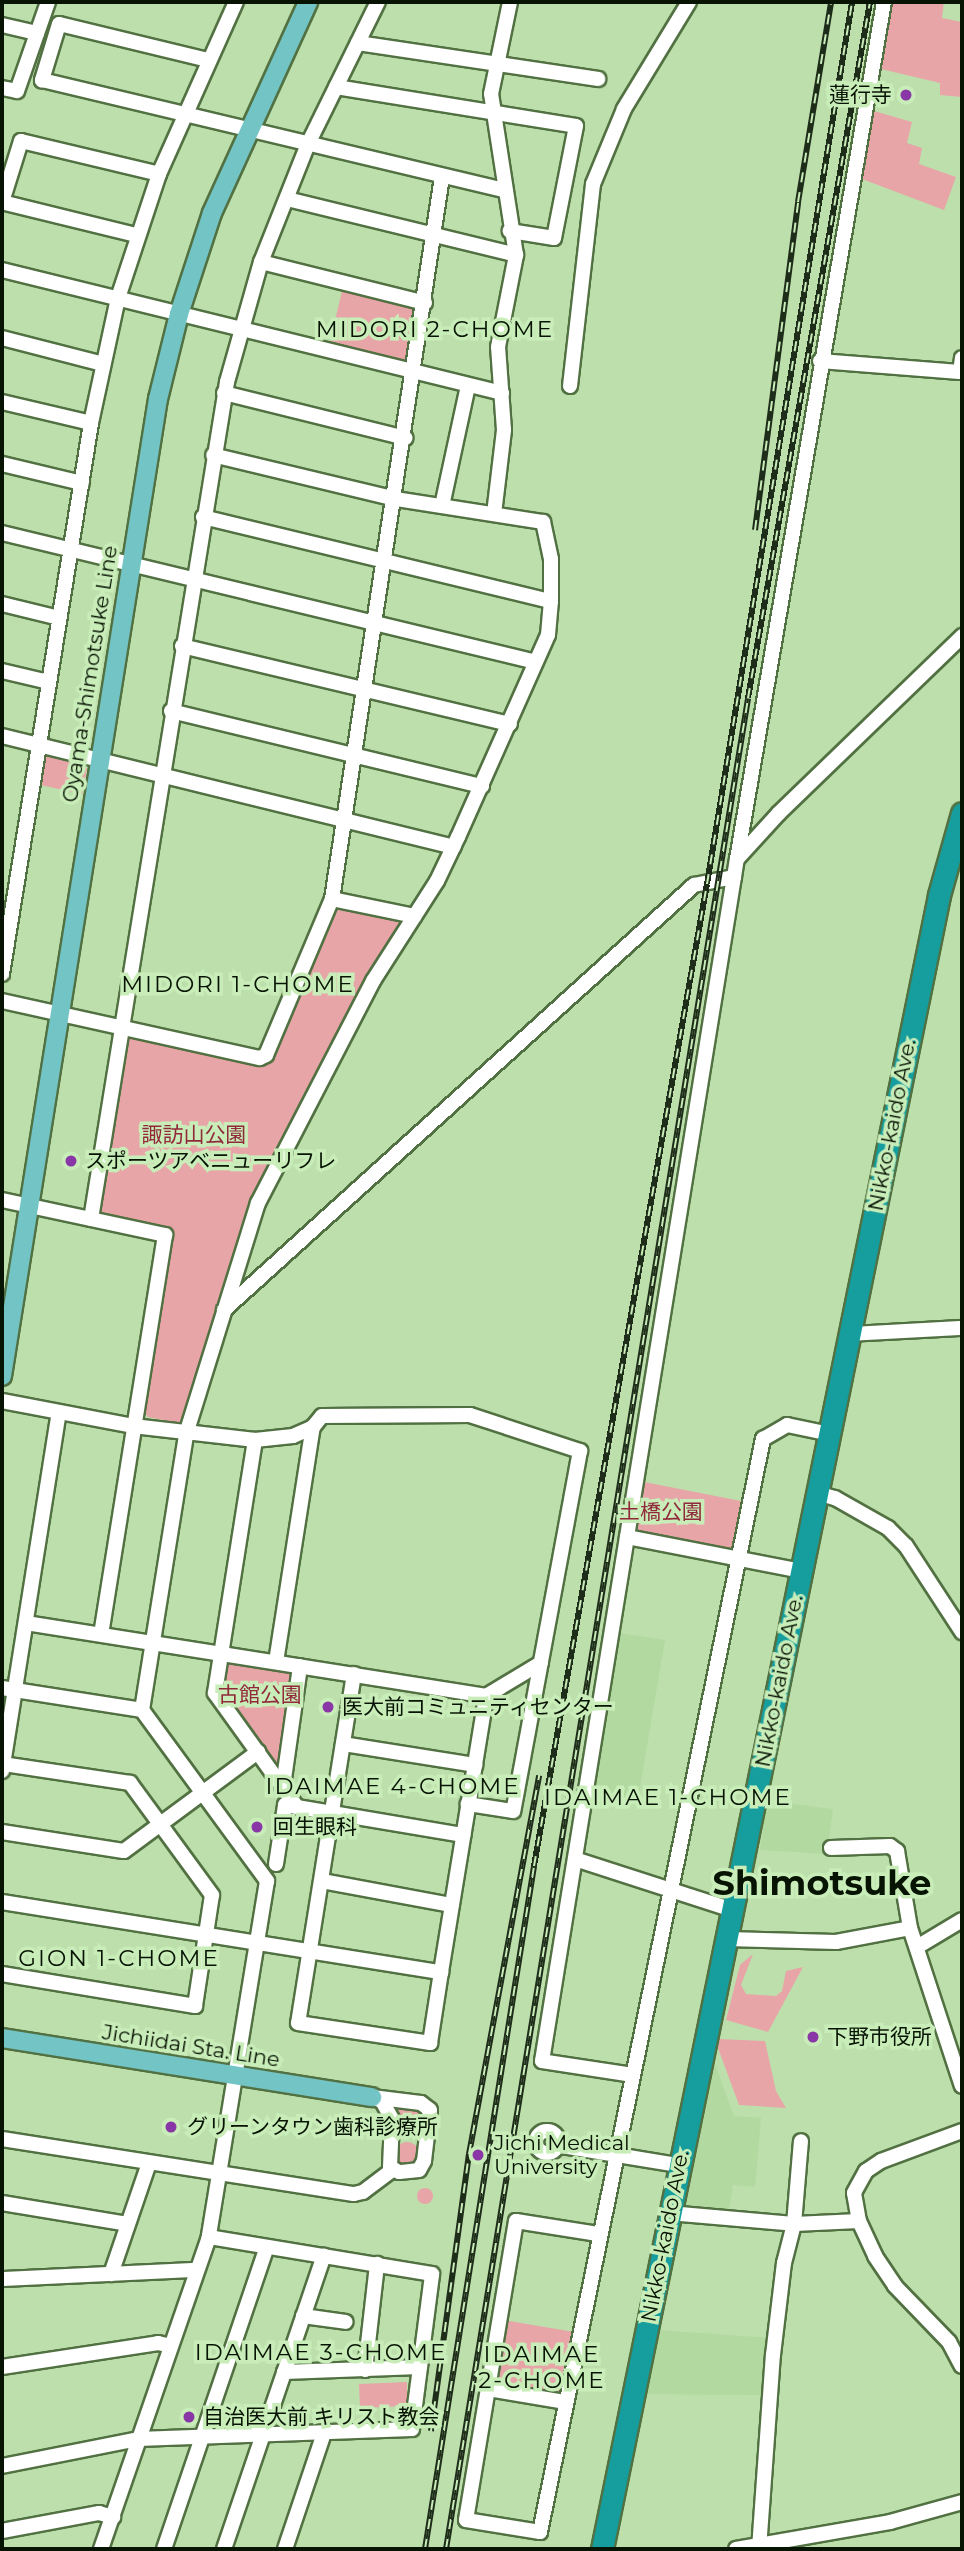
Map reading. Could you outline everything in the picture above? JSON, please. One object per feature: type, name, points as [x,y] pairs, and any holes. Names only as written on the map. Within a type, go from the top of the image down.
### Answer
[{"type":"highway","name":"Nikko-kaido Ave.","points":[[603,2549],[678,2165],[727,1939],[850,1334],[954,869],[962,813]]},
{"type":"main road","name":"Oyama-Shimotsuke Line","points":[[2,1376],[32,1207],[129,563],[158,399],[179,314],[212,213],[308,2]]},
{"type":"main road","name":"Jichiidai Sta. Line","points":[[2,2039],[372,2097]]},
{"type":"street","points":[[2,88],[17,91],[48,2]]},
{"type":"street","points":[[2,974],[70,549],[103,364],[118,298],[136,235],[159,174],[234,2]]},
{"type":"street","points":[[91,1219],[171,711],[225,393],[261,262],[308,144],[378,2]]},
{"type":"street","points":[[494,514],[504,430],[498,347],[516,255],[510,232],[493,110],[497,63],[510,2]]},
{"type":"street","points":[[570,386],[593,184],[624,109],[689,2]]},
{"type":"street","points":[[632,2075],[542,2061],[578,1860],[627,1537],[734,877],[820,361],[884,2]]},
{"type":"street","points":[[208,60],[59,24],[42,80],[504,190]]},
{"type":"street","points":[[2,25],[37,33]]},
{"type":"street","points":[[358,43],[598,79]]},
{"type":"street","points":[[336,87],[493,110],[576,126],[554,238],[510,232]]},
{"type":"street","points":[[136,235],[2,202],[21,141],[159,174]]},
{"type":"street","points":[[2,1001],[260,1058],[266,1055],[332,899],[396,499],[436,236],[442,177]]},
{"type":"street","points":[[287,199],[516,255]]},
{"type":"street","points":[[261,262],[425,303]]},
{"type":"street","points":[[2,270],[502,393]]},
{"type":"street","points":[[2,338],[103,364]]},
{"type":"street","points":[[820,361],[960,372],[962,358]]},
{"type":"street","points":[[442,506],[468,386]]},
{"type":"street","points":[[225,393],[405,438]]},
{"type":"street","points":[[2,402],[92,423]]},
{"type":"street","points":[[142,1710],[186,1434],[258,1203],[373,981],[454,847],[548,635],[551,601],[551,559],[543,522],[396,499],[213,455]]},
{"type":"street","points":[[2,464],[82,483]]},
{"type":"street","points":[[203,517],[551,601]]},
{"type":"street","points":[[2,533],[536,662]]},
{"type":"street","points":[[2,604],[60,618]]},
{"type":"street","points":[[737,859],[828,762],[962,636]]},
{"type":"street","points":[[182,646],[509,724]]},
{"type":"street","points":[[2,671],[48,682]]},
{"type":"street","points":[[171,711],[482,786]]},
{"type":"street","points":[[2,736],[454,847]]},
{"type":"street","points":[[224,1310],[694,885],[734,877]]},
{"type":"street","points":[[332,899],[414,916]]},
{"type":"street","points":[[2,1200],[165,1235],[101,1634]]},
{"type":"street","points":[[850,1334],[962,1328]]},
{"type":"street","points":[[2,1401],[133,1426],[255,1440],[282,1439],[313,1427],[322,1416],[470,1415],[580,1451],[513,1811],[468,1804]]},
{"type":"street","points":[[2,1974],[195,2006],[212,1895],[130,1783],[2,1767],[8,1690],[26,1623],[59,1413]]},
{"type":"street","points":[[598,2234],[516,2221],[466,2520],[540,2532],[614,2154],[672,1890],[763,1438],[787,1424],[830,1434]]},
{"type":"street","points":[[276,1662],[313,1427]]},
{"type":"street","points":[[255,1440],[215,1693],[297,1807]]},
{"type":"street","points":[[817,1493],[835,1498],[888,1528],[906,1546],[962,1632]]},
{"type":"street","points":[[627,1537],[802,1571]]},
{"type":"street","points":[[26,1623],[486,1696],[541,1663]]},
{"type":"street","points":[[282,1786],[300,1666]]},
{"type":"street","points":[[354,1674],[298,2022],[430,2043],[486,1696]]},
{"type":"street","points":[[8,1690],[142,1710],[268,1881],[209,2237],[101,2549]]},
{"type":"street","points":[[343,1744],[475,1765]]},
{"type":"street","points":[[2,1832],[124,1852],[258,1752]]},
{"type":"street","points":[[276,1864],[285,1805],[463,1835]]},
{"type":"street","points":[[831,1848],[890,1846],[897,1851],[910,1928],[962,2086]]},
{"type":"street","points":[[578,1860],[733,1910]]},
{"type":"street","points":[[321,1881],[452,1905]]},
{"type":"street","points":[[2,1902],[441,1972]]},
{"type":"street","points":[[917,1947],[962,1920]]},
{"type":"street","points":[[727,1939],[836,1942],[910,1928]]},
{"type":"street","points":[[372,2097],[427,2105],[432,2115],[422,2167],[411,2173],[393,2169],[387,2158],[393,2126],[386,2106],[372,2097]]},
{"type":"street","points":[[393,2126],[429,2132]]},
{"type":"street","points":[[962,2131],[902,2150],[866,2171],[854,2193],[859,2221],[895,2286],[941,2332],[962,2365]]},
{"type":"street","points":[[2,2139],[354,2194],[363,2192],[393,2169]]},
{"type":"street","points":[[760,2546],[773,2355],[784,2263],[794,2224],[801,2141]]},
{"type":"street","points":[[556,2145],[678,2165]]},
{"type":"street","points":[[111,2274],[149,2162]]},
{"type":"street","points":[[2,2203],[127,2224]]},
{"type":"street","points":[[669,2213],[794,2224],[859,2221]]},
{"type":"street","points":[[2,2466],[138,2438],[412,2429],[432,2274],[209,2237]]},
{"type":"street","points":[[164,2549],[267,2247]]},
{"type":"street","points":[[224,2549],[324,2256]]},
{"type":"street","points":[[365,2370],[377,2264]]},
{"type":"street","points":[[2,2279],[196,2270]]},
{"type":"street","points":[[303,2316],[346,2322]]},
{"type":"street","points":[[2,2367],[158,2343],[171,2346]]},
{"type":"street","points":[[284,2372],[420,2367]]},
{"type":"street","points":[[488,2389],[565,2402]]},
{"type":"street","points":[[285,2549],[324,2433]]},
{"type":"street","points":[[736,2549],[890,2522],[962,2502]]},
{"type":"street","points":[[2,2531],[99,2513],[113,2517]]},
{"type":"shaded area","points":[[619,1633],[665,1640],[638,1799],[592,1792]]},
{"type":"shaded area","points":[[767,1801],[833,1809],[827,1854],[760,1850]]},
{"type":"shaded area","points":[[714,2061],[734,2116],[761,2118],[755,2187],[733,2185],[728,2216],[682,2209]]},
{"type":"shaded area","points":[[657,2330],[770,2338],[765,2395],[645,2394]]},
{"type":"green space","points":[[892,2],[944,2],[942,18],[962,22],[962,97],[940,95],[940,83],[881,69]]},
{"type":"green space","points":[[874,111],[912,122],[907,143],[922,148],[919,164],[956,177],[944,210],[862,179]]},
{"type":"green space","points":[[343,287],[415,305],[419,311],[412,359],[405,364],[329,345]]},
{"type":"green space","points":[[49,753],[83,762],[87,769],[82,794],[36,784],[42,758]]},
{"type":"green space","name":"諏訪山公園","points":[[340,905],[399,919],[402,926],[279,1151],[185,1419],[178,1423],[148,1417],[144,1411],[170,1231],[101,1216],[97,1210],[125,1038],[131,1034],[267,1065],[333,909]]},
{"type":"green space","name":"土橋公園","points":[[639,1481],[746,1502],[736,1548],[730,1552],[635,1534],[631,1528]]},
{"type":"green space","name":"古館公園","points":[[231,1659],[289,1669],[294,1675],[280,1761],[272,1763],[220,1692],[225,1664]]},
{"type":"green space","points":[[753,1954],[741,1985],[746,1994],[776,1996],[782,1991],[786,1971],[803,1967],[768,2032],[726,2020],[740,1965]]},
{"type":"green space","points":[[719,2039],[765,2041],[776,2091],[786,2108],[739,2105],[718,2048]]},
{"type":"green space","points":[[398,2107],[420,2110],[424,2119],[399,2118]]},
{"type":"green space","points":[[407,2142],[415,2146],[419,2154],[415,2162],[407,2166],[399,2162],[395,2154],[399,2146]]},
{"type":"green space","points":[[422,2188],[428,2188],[433,2196],[431,2202],[422,2204],[417,2199],[417,2193]]},
{"type":"green space","points":[[504,2320],[574,2332],[563,2391],[556,2396],[500,2387],[495,2380]]},
{"type":"green space","points":[[407,2382],[407,2406],[360,2408],[359,2384]]},
{"type":"railway","points":[[755,530],[798,202],[831,2]]},
{"type":"railway","points":[[425,2549],[534,1866],[707,884],[852,2]]},
{"type":"railway","points":[[446,2549],[748,698],[870,2]]},
{"type":"railway","points":[[431,2431],[469,2154],[539,1775]]},
{"type":"place","name":"蓮行寺","points":[[906,95]]},
{"type":"place","name":"スポーツアベニューリフレ","points":[[71,1161]]},
{"type":"place","name":"医大前コミュニティセンター","points":[[328,1707]]},
{"type":"place","name":"回生眼科","points":[[257,1827]]},
{"type":"place","name":"下野市役所","points":[[813,2037]]},
{"type":"place","name":"グリーンタウン歯科診療所","points":[[171,2127]]},
{"type":"place","name":"Jichi Medical University","points":[[478,2155]]},
{"type":"place","name":"自治医大前 キリスト教会","points":[[189,2417]]},
{"type":"district","name":"MIDORI 2-CHOME","points":[[435,329]]},
{"type":"district","name":"MIDORI 1-CHOME","points":[[238,984]]},
{"type":"district","name":"IDAIMAE 4-CHOME","points":[[393,1786]]},
{"type":"district","name":"IDAIMAE 1-CHOME","points":[[668,1797]]},
{"type":"district","name":"Shimotsuke","points":[[822,1883]]},
{"type":"district","name":"GION 1-CHOME","points":[[119,1958]]},
{"type":"district","name":"IDAIMAE 3-CHOME","points":[[321,2352]]},
{"type":"district","name":"IDAIMAE 2-CHOME","points":[[542,2367]]}]
